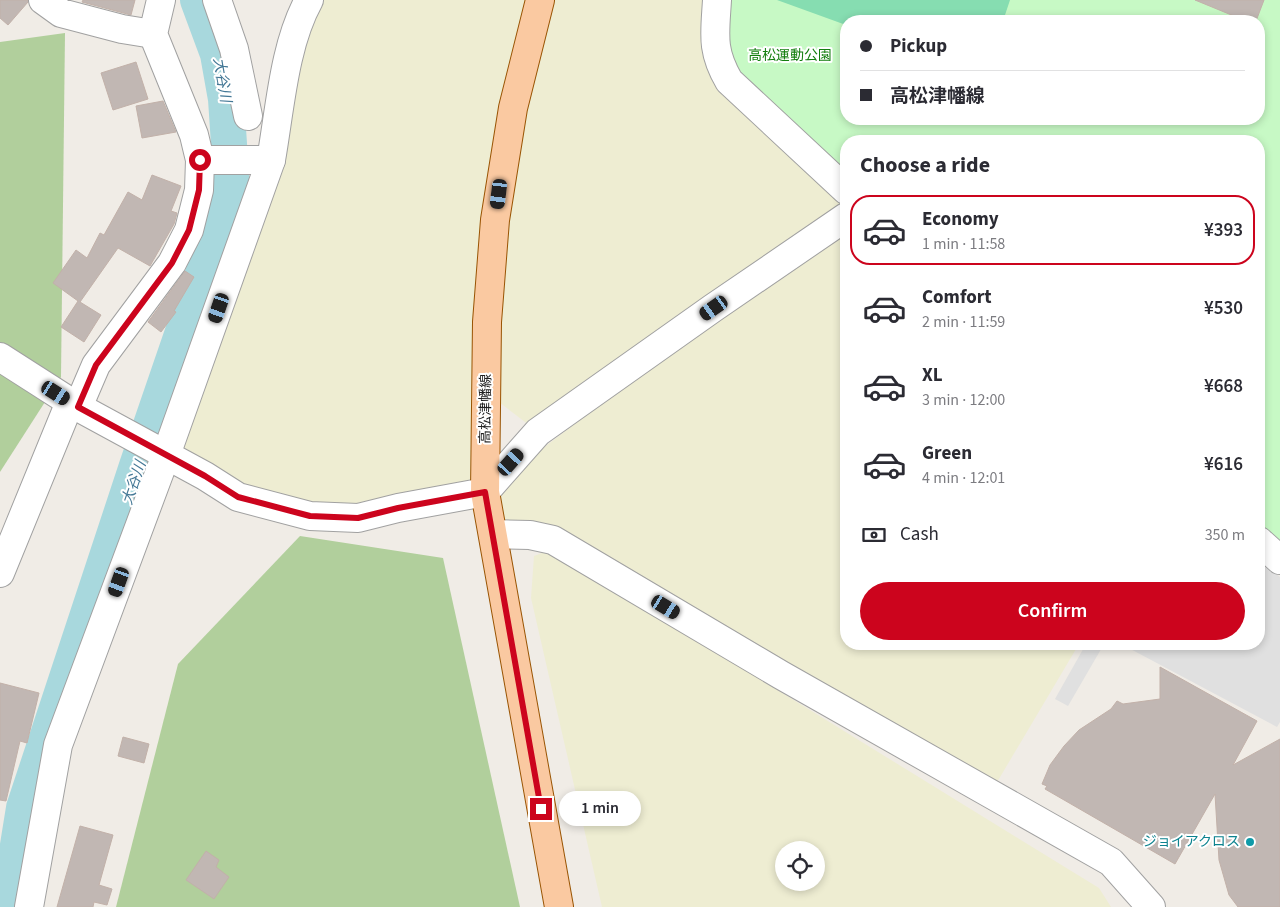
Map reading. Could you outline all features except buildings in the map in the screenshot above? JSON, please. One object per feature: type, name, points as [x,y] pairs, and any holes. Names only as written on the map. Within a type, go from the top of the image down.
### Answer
[{"type":"main road","name":"高松津幡線","points":[[540,0],[513,108],[495,220],[487,322],[485,492],[559,907]]},
{"type":"street","points":[[43,0],[62,13],[122,29],[153,34]]},
{"type":"street","points":[[0,573],[74,405],[96,365],[172,263],[189,230],[208,160],[194,135],[153,34],[161,0]]},
{"type":"street","points":[[217,0],[234,49],[248,116]]},
{"type":"street","points":[[29,907],[58,745],[165,454],[266,160],[289,59],[303,11],[309,0]]},
{"type":"street","points":[[717,0],[714,45],[719,64],[729,81],[840,184]]},
{"type":"street","points":[[208,160],[266,160]]},
{"type":"street","points":[[0,358],[74,405],[165,454],[238,497],[310,516],[358,518],[398,508],[485,492],[538,432],[840,221]]},
{"type":"street","points":[[493,534],[530,535],[552,540],[780,675],[1111,862],[1151,907]]},
{"type":"street","points":[[1265,546],[1280,560]]},
{"type":"green space","points":[[309,0],[712,0],[840,181],[840,222],[538,432],[490,395],[486,491],[840,224],[840,650],[1075,650],[990,794],[553,540],[493,534],[485,492],[358,518],[238,497],[163,454]]},
{"type":"green space","name":"高松運動公園","points":[[723,0],[1280,0],[1280,552],[1265,545],[1265,135],[840,135],[840,176],[731,76]]},
{"type":"green space","points":[[777,0],[1010,0],[1005,15],[840,15],[840,23]]},
{"type":"green space","points":[[65,33],[61,377],[0,472],[0,42]]},
{"type":"green space","points":[[300,536],[443,558],[520,907],[116,907],[178,664]]},
{"type":"green space","points":[[550,550],[1099,888],[1111,907],[602,907],[531,598],[534,556]]},
{"type":"shaded area","points":[[1265,565],[1280,577],[1280,722],[1277,727],[1132,650],[1265,650]]},
{"type":"shaded area","points":[[1083,650],[1101,650],[1068,706],[1055,699]]},
{"type":"waterway","name":"大谷川","points":[[8,907],[24,808],[137,466],[232,189],[226,99],[218,54],[198,0]]},
{"type":"place","name":"ジョイアクロス","points":[[1250,842]]},
{"type":"route","points":[[200,160],[199,190],[189,230],[172,263],[96,365],[78,407],[205,476],[238,497],[285,511],[310,516],[358,518],[398,508],[485,492],[541,809]]}]
